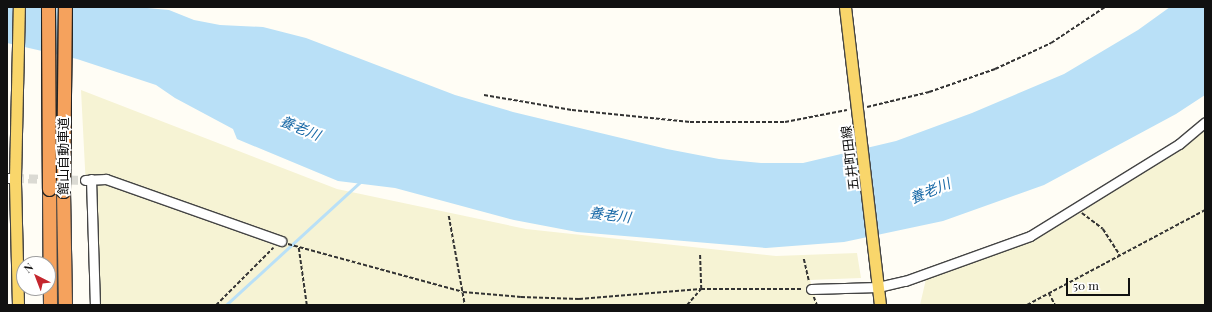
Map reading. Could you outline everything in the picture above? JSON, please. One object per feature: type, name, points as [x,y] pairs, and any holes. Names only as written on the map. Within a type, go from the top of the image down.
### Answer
[{"type":"highway","name":"館山自動車道","points":[[48,7],[50,305]]},
{"type":"highway","name":"館山自動車道","points":[[65,7],[63,191],[65,305]]},
{"type":"main road","points":[[18,305],[11,178],[16,158],[19,7]]},
{"type":"main road","name":"五井町田線","points":[[846,7],[875,249],[880,305]]},
{"type":"street","points":[[811,289],[878,287],[905,281],[1030,236],[1179,144],[1205,122]]},
{"type":"street","points":[[95,305],[88,180],[106,179],[280,241]]},
{"type":"path","points":[[858,109],[929,92],[995,69],[1051,43],[1105,7]]},
{"type":"path","points":[[484,95],[572,110],[690,122],[786,122],[847,110],[847,103]]},
{"type":"path","points":[[1076,208],[1103,229],[1120,255]]},
{"type":"path","points":[[1027,305],[1205,210]]},
{"type":"path","points":[[449,216],[465,305]]},
{"type":"path","points":[[216,305],[280,241],[298,248],[462,292],[579,299],[701,289],[811,289],[804,259]]},
{"type":"path","points":[[298,248],[307,305]]},
{"type":"path","points":[[687,305],[701,289],[700,254]]},
{"type":"path","points":[[1049,294],[1056,305]]},
{"type":"shaded area","points":[[81,90],[337,189],[526,229],[776,256],[857,253],[861,278],[810,280],[818,305],[92,305]]},
{"type":"shaded area","points":[[1205,128],[1205,305],[920,305],[926,279],[1049,231]]},
{"type":"water","name":"養老川","points":[[7,7],[147,8],[169,10],[194,20],[220,25],[263,27],[306,38],[455,95],[513,112],[667,149],[719,159],[761,163],[803,163],[896,141],[972,113],[1064,74],[1138,30],[1170,7],[1205,7],[1205,95],[1176,114],[1044,185],[943,221],[844,242],[766,248],[577,232],[514,220],[395,188],[338,181],[237,139],[233,129],[175,98],[156,85],[77,59],[7,43]]},
{"type":"waterway","points":[[226,305],[360,182]]},
{"type":"tunnel","points":[[15,178],[85,180]]}]
